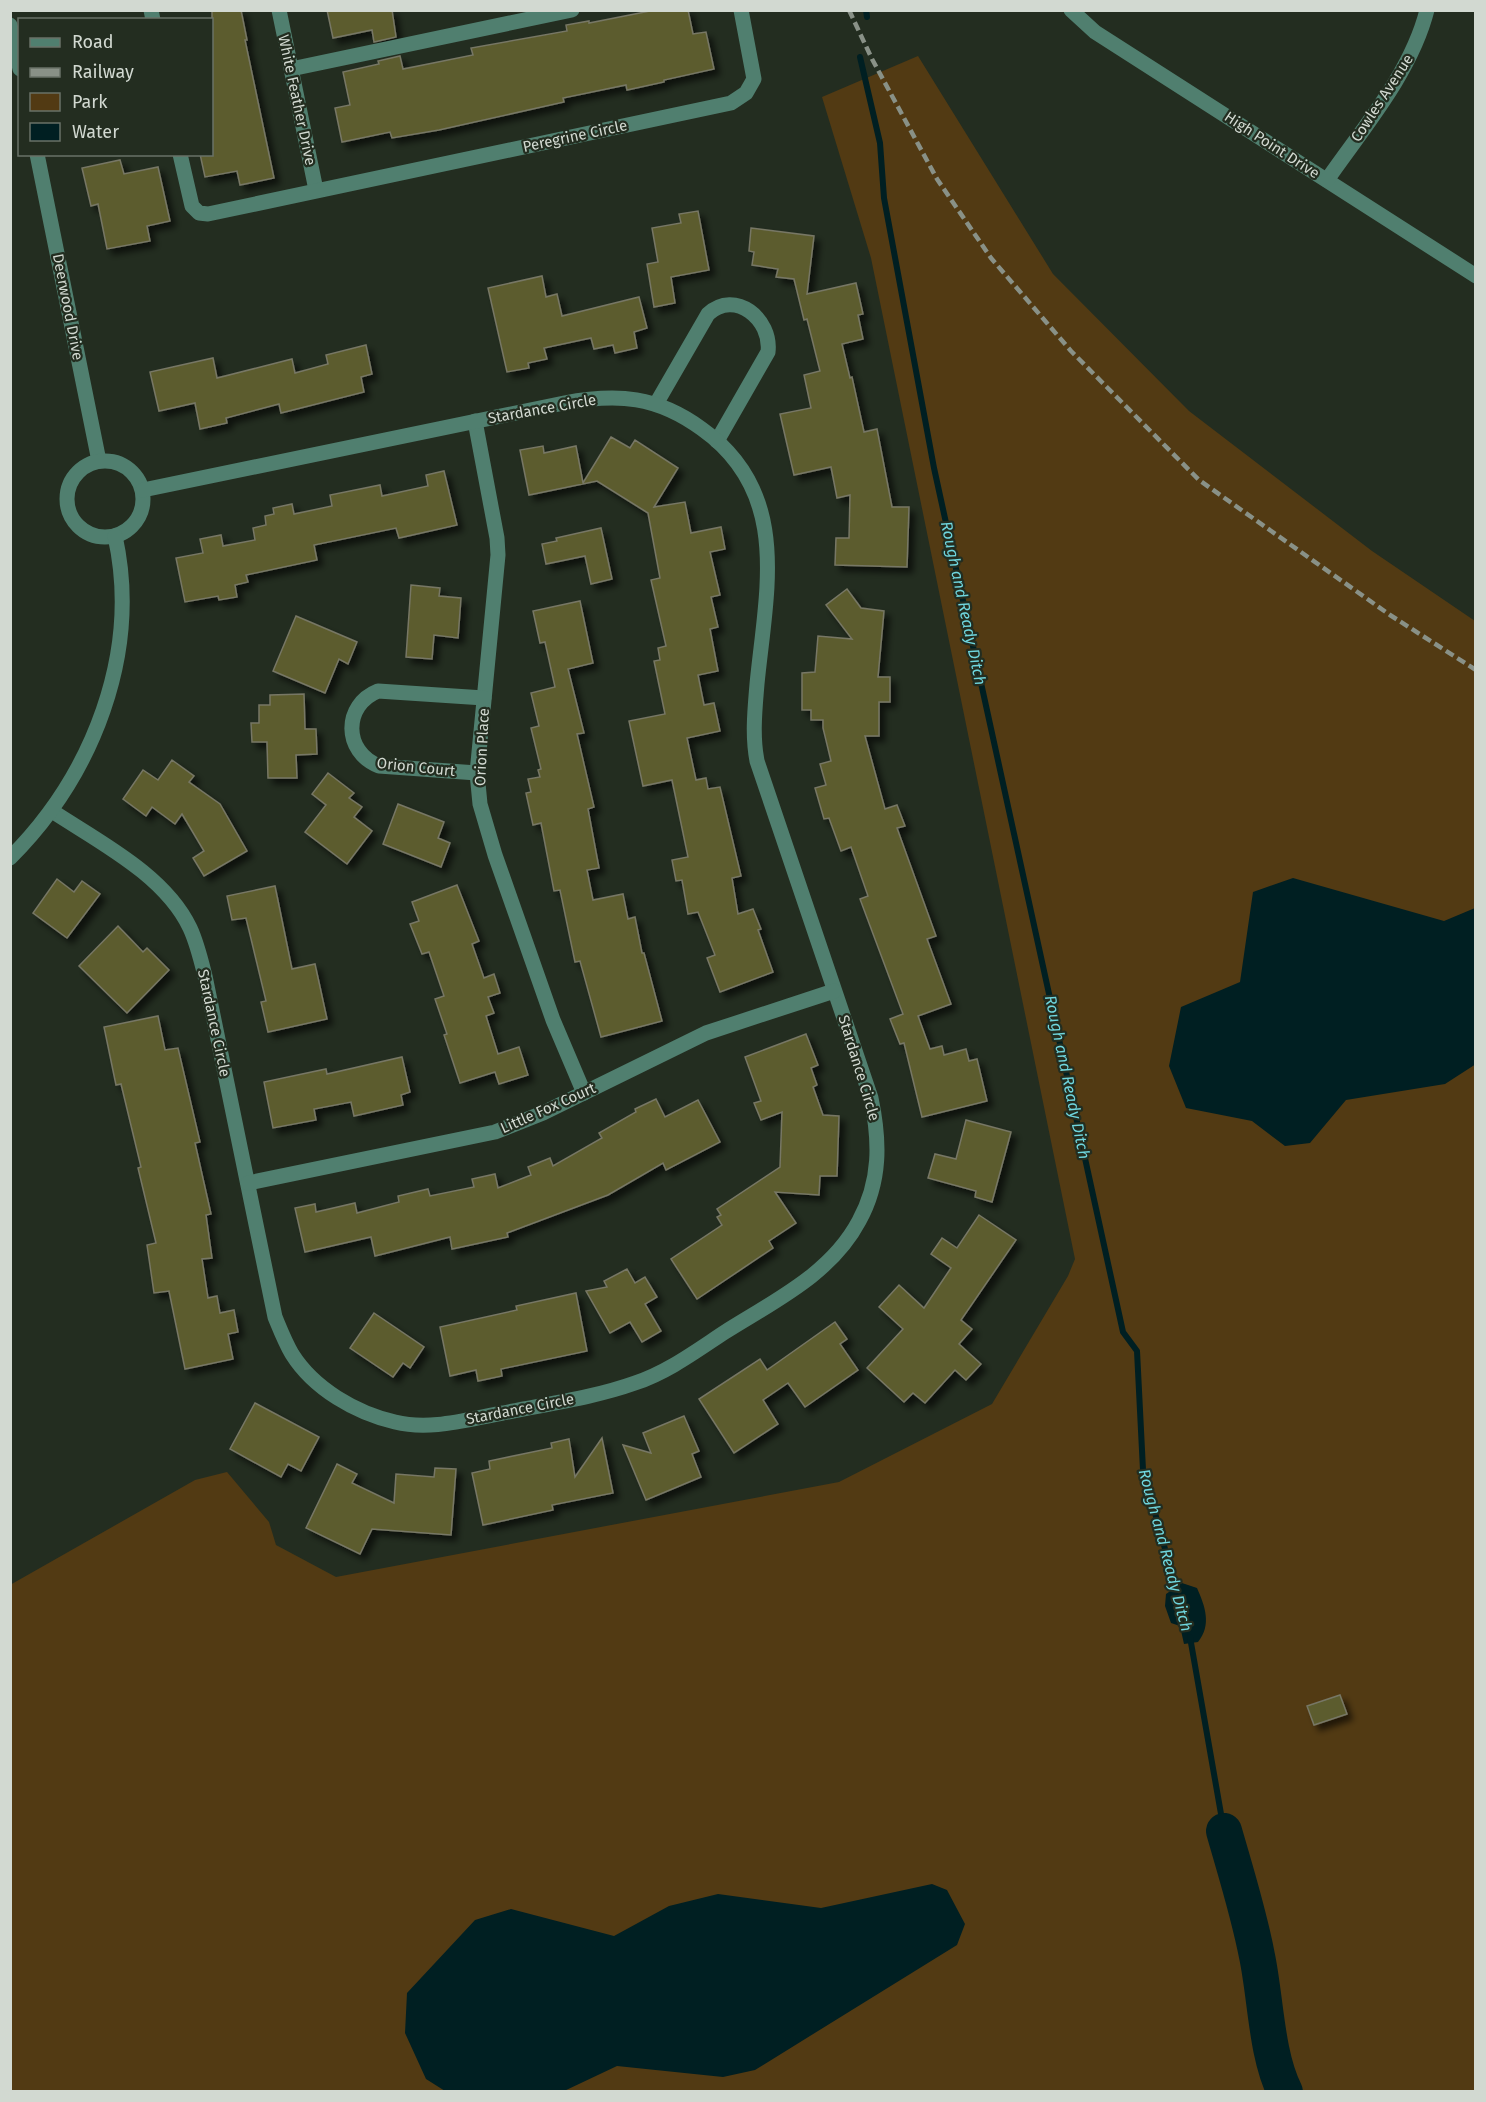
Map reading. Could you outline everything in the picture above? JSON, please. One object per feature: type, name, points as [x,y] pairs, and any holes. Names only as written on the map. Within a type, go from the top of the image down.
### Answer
[{"type":"street","name":"White Feather Drive","points":[[279,10],[316,190]]},
{"type":"street","points":[[291,69],[572,10]]},
{"type":"street","name":"Peregrine Circle","points":[[180,156],[193,209],[199,213],[212,213],[736,102],[746,93],[754,79],[741,10]]},
{"type":"street","name":"High Point Drive","points":[[1071,10],[1095,32],[1476,276]]},
{"type":"street","name":"Cowles Avenue","points":[[1327,180],[1398,77],[1421,35],[1427,10]]},
{"type":"street","points":[[10,25],[18,60]]},
{"type":"street","name":"Deerwood Drive","points":[[37,156],[99,460]]},
{"type":"street","points":[[656,404],[708,314],[724,306],[746,309],[764,324],[768,338],[768,352],[717,441]]},
{"type":"street","name":"Stardance Circle","points":[[52,811],[156,883],[173,901],[190,927],[205,976],[271,1299],[280,1329],[292,1355],[303,1369],[340,1399],[369,1413],[396,1422],[431,1425],[570,1399],[635,1383],[665,1371],[810,1278],[838,1252],[867,1205],[876,1174],[878,1152],[878,1129],[871,1098],[763,784],[755,749],[755,704],[768,567],[765,526],[752,486],[737,463],[717,441],[691,421],[656,404],[610,397],[564,403],[143,490]]},
{"type":"street","name":"Orion Place","points":[[475,421],[498,546],[477,773],[480,804],[492,846],[553,1020],[584,1093]]},
{"type":"street","points":[[99,460],[110,460],[131,470],[143,490],[144,500],[138,518],[132,526],[115,536],[93,535],[83,530],[69,512],[67,501],[71,479],[88,464],[99,460]]},
{"type":"street","points":[[10,858],[32,837],[52,811],[91,744],[103,715],[119,648],[121,619],[120,569],[115,536]]},
{"type":"street","name":"Orion Court","points":[[477,773],[379,766],[368,761],[357,749],[352,726],[360,703],[366,696],[378,691],[484,698]]},
{"type":"street","name":"Little Fox Court","points":[[248,1183],[495,1132],[584,1093],[706,1033],[834,991]]},
{"type":"green space","points":[[918,56],[1053,274],[1189,411],[1372,551],[1475,621],[1475,2091],[11,2091],[10,1585],[195,1480],[227,1472],[269,1522],[276,1545],[336,1577],[839,1482],[992,1404],[1068,1276],[1075,1259],[871,258],[822,97]]},
{"type":"water","points":[[1293,878],[1444,921],[1475,908],[1476,1064],[1445,1084],[1346,1100],[1310,1143],[1285,1146],[1252,1121],[1186,1108],[1169,1066],[1181,1007],[1240,982],[1253,892]]},
{"type":"water","points":[[1182,1583],[1197,1588],[1205,1609],[1205,1629],[1198,1642],[1184,1644],[1180,1626],[1171,1623],[1165,1606],[1166,1594]]},
{"type":"water","points":[[932,1884],[947,1890],[965,1924],[957,1945],[755,2070],[723,2077],[617,2066],[562,2092],[445,2091],[426,2079],[405,2033],[407,1993],[475,1920],[511,1909],[614,1936],[669,1906],[718,1894],[821,1908]]},
{"type":"building","points":[[212,10],[241,10],[247,40],[245,40],[274,178],[240,185],[237,171],[205,177],[200,156],[213,156]]},
{"type":"building","points":[[327,10],[392,10],[396,37],[374,42],[372,30],[333,38]]},
{"type":"building","points":[[655,10],[688,10],[693,34],[706,32],[714,69],[627,90],[626,85],[563,98],[564,102],[439,130],[392,138],[390,132],[342,142],[335,108],[350,105],[343,72],[379,64],[378,61],[400,56],[403,69],[473,55],[471,48],[567,31],[566,25],[589,21],[589,23]]},
{"type":"building","points":[[120,160],[124,174],[158,167],[170,221],[147,226],[150,241],[107,249],[98,204],[91,206],[82,168]]},
{"type":"building","points":[[698,211],[709,270],[671,277],[675,303],[654,307],[647,264],[658,262],[652,228],[681,223],[679,214]]},
{"type":"building","points":[[751,228],[814,236],[807,294],[856,283],[863,314],[858,315],[863,339],[842,344],[864,432],[877,429],[892,507],[909,507],[907,567],[835,565],[836,538],[849,538],[850,495],[837,498],[831,467],[794,475],[780,414],[811,408],[804,375],[820,371],[794,279],[776,277],[778,269],[752,265],[754,252],[749,251]]},
{"type":"building","points":[[542,276],[546,297],[557,294],[562,316],[639,297],[647,328],[634,332],[637,348],[615,353],[613,345],[594,349],[591,338],[544,348],[547,359],[528,363],[529,368],[507,372],[488,288]]},
{"type":"building","points":[[366,345],[372,374],[361,377],[364,392],[281,413],[279,404],[226,418],[227,423],[200,429],[195,403],[159,411],[150,372],[213,358],[217,378],[292,359],[295,373],[328,364],[326,355]]},
{"type":"building","points":[[611,437],[630,448],[635,440],[678,468],[654,507],[685,502],[691,533],[721,527],[725,549],[710,552],[720,595],[711,597],[718,627],[710,629],[718,671],[698,675],[704,705],[714,703],[720,731],[687,738],[696,780],[706,778],[708,789],[720,787],[741,876],[732,878],[738,914],[753,909],[773,972],[720,992],[707,958],[715,955],[698,912],[688,914],[682,880],[676,881],[672,860],[688,857],[672,780],[643,786],[629,721],[665,714],[654,661],[660,660],[658,648],[666,646],[651,580],[660,578],[648,513],[597,481],[529,495],[520,450],[543,446],[544,453],[576,446],[583,483]]},
{"type":"building","points":[[444,471],[457,525],[399,538],[396,528],[314,545],[317,560],[246,575],[248,582],[235,585],[237,597],[219,600],[218,596],[185,602],[176,558],[203,553],[200,539],[221,535],[223,546],[255,540],[253,528],[266,525],[265,516],[274,514],[273,508],[292,504],[294,514],[332,506],[330,495],[380,485],[382,496],[428,486],[426,475]]},
{"type":"building","points":[[601,528],[612,579],[591,584],[585,556],[546,564],[542,544],[557,541],[556,538]]},
{"type":"building","points":[[411,585],[440,588],[439,596],[461,598],[458,638],[434,635],[432,659],[406,657]]},
{"type":"building","points":[[847,589],[861,608],[884,611],[878,677],[890,677],[890,702],[879,702],[879,736],[865,736],[885,809],[897,805],[905,826],[897,828],[936,936],[927,939],[951,1004],[918,1016],[930,1049],[942,1046],[944,1055],[966,1049],[969,1061],[977,1059],[987,1101],[922,1117],[904,1043],[900,1044],[890,1019],[903,1014],[860,899],[868,896],[851,847],[841,851],[829,818],[824,819],[815,788],[826,785],[820,764],[831,761],[823,720],[811,720],[811,710],[802,710],[802,673],[815,672],[818,636],[852,639],[826,605]]},
{"type":"building","points":[[580,601],[593,663],[568,669],[584,733],[577,734],[594,807],[588,809],[599,868],[587,870],[593,900],[623,894],[628,919],[635,917],[642,953],[644,953],[662,1021],[601,1037],[580,961],[575,962],[560,890],[554,891],[541,823],[533,825],[526,793],[531,792],[528,779],[540,777],[538,770],[541,769],[531,728],[539,726],[531,693],[555,687],[545,642],[540,643],[533,611]]},
{"type":"building","points":[[296,616],[357,642],[348,664],[339,659],[325,693],[273,671]]},
{"type":"building","points":[[304,694],[305,729],[316,729],[317,754],[296,755],[297,778],[268,778],[267,742],[252,742],[251,723],[259,723],[259,705],[270,705],[270,695]]},
{"type":"building","points":[[172,760],[194,776],[189,782],[220,804],[247,851],[204,876],[193,858],[204,851],[182,814],[175,824],[152,807],[146,816],[123,799],[143,770],[158,780]]},
{"type":"building","points":[[328,773],[354,793],[349,798],[362,807],[354,817],[372,831],[347,864],[305,832],[326,805],[312,794]]},
{"type":"building","points":[[398,804],[444,822],[438,838],[450,843],[441,867],[383,844]]},
{"type":"building","points":[[57,879],[74,892],[82,881],[100,894],[67,938],[33,913]]},
{"type":"building","points":[[457,885],[479,941],[472,944],[484,978],[494,974],[500,993],[488,997],[494,1013],[486,1016],[498,1054],[519,1047],[528,1075],[499,1084],[495,1072],[460,1083],[435,999],[444,996],[429,952],[422,954],[410,924],[419,921],[412,902]]},
{"type":"building","points":[[275,886],[292,969],[315,964],[327,1019],[268,1032],[261,1002],[266,1001],[246,918],[232,920],[227,896]]},
{"type":"building","points":[[118,926],[143,952],[147,948],[169,970],[127,1013],[79,966]]},
{"type":"building","points":[[158,1016],[165,1050],[178,1048],[200,1142],[195,1143],[211,1214],[206,1215],[212,1258],[202,1259],[208,1298],[217,1296],[220,1313],[234,1310],[238,1332],[228,1334],[233,1359],[185,1369],[169,1291],[154,1293],[147,1245],[156,1243],[138,1168],[141,1167],[121,1084],[116,1085],[104,1027]]},
{"type":"building","points":[[806,1034],[818,1065],[811,1068],[817,1085],[813,1087],[823,1115],[839,1116],[837,1176],[820,1176],[819,1195],[775,1192],[796,1223],[769,1241],[773,1248],[697,1299],[671,1259],[722,1225],[717,1217],[721,1215],[717,1209],[780,1167],[782,1112],[761,1120],[754,1103],[761,1101],[745,1057]]},
{"type":"building","points":[[402,1057],[410,1092],[401,1095],[403,1105],[354,1116],[351,1102],[314,1109],[316,1120],[273,1128],[264,1082],[326,1069],[327,1074]]},
{"type":"building","points":[[656,1099],[665,1117],[698,1100],[720,1142],[666,1170],[663,1163],[608,1195],[507,1233],[508,1237],[452,1249],[450,1237],[375,1256],[371,1237],[305,1252],[295,1208],[315,1204],[316,1212],[355,1203],[357,1213],[399,1202],[398,1196],[428,1189],[430,1196],[474,1187],[472,1179],[495,1174],[498,1188],[531,1175],[528,1167],[550,1158],[553,1166],[602,1138],[599,1133],[636,1112],[635,1109]]},
{"type":"building","points":[[966,1120],[1011,1132],[992,1202],[975,1197],[976,1191],[928,1178],[935,1154],[956,1159]]},
{"type":"building","points":[[979,1215],[1016,1240],[961,1320],[972,1329],[959,1344],[981,1364],[966,1380],[955,1370],[925,1403],[913,1393],[904,1402],[867,1368],[903,1329],[879,1307],[899,1285],[924,1308],[951,1268],[931,1254],[942,1238],[957,1248]]},
{"type":"building","points":[[627,1269],[635,1283],[645,1277],[657,1297],[645,1304],[661,1331],[642,1342],[630,1322],[610,1333],[586,1291],[607,1287],[604,1281]]},
{"type":"building","points":[[576,1293],[587,1351],[501,1369],[502,1376],[478,1381],[476,1370],[450,1376],[440,1327],[517,1310],[516,1306]]},
{"type":"building","points":[[374,1313],[424,1347],[410,1368],[403,1363],[393,1377],[350,1348]]},
{"type":"building","points":[[835,1322],[847,1339],[840,1344],[858,1370],[805,1407],[788,1383],[763,1400],[778,1424],[734,1453],[699,1399],[760,1359],[767,1370]]},
{"type":"building","points":[[255,1403],[319,1437],[301,1471],[288,1464],[281,1477],[230,1449]]},
{"type":"building","points":[[684,1416],[699,1451],[692,1454],[701,1477],[646,1500],[623,1445],[651,1453],[643,1433]]},
{"type":"building","points":[[602,1438],[613,1493],[552,1505],[553,1510],[483,1525],[472,1473],[490,1469],[489,1461],[552,1448],[551,1443],[569,1439],[575,1477]]},
{"type":"building","points":[[337,1464],[357,1474],[352,1483],[394,1503],[396,1474],[434,1477],[435,1468],[456,1469],[451,1535],[372,1529],[360,1554],[306,1528]]},
{"type":"building","points":[[1340,1695],[1347,1714],[1314,1725],[1307,1706]]},
{"type":"waterway","name":"Rough and Ready Ditch","points":[[866,10],[867,17]]},
{"type":"waterway","name":"Rough and Ready Ditch","points":[[860,57],[880,143],[884,198],[934,468],[1123,1332],[1137,1351],[1143,1470],[1177,1592]]},
{"type":"waterway","name":"Rough and Ready Ditch","points":[[1190,1637],[1224,1831]]},
{"type":"waterway","name":"Rough and Ready Ditch","points":[[1224,1831],[1250,1925],[1260,1973],[1270,2044],[1285,2092]]},
{"type":"railway","points":[[849,10],[872,59],[937,179],[991,258],[1071,351],[1199,480],[1390,615],[1476,670]]}]
